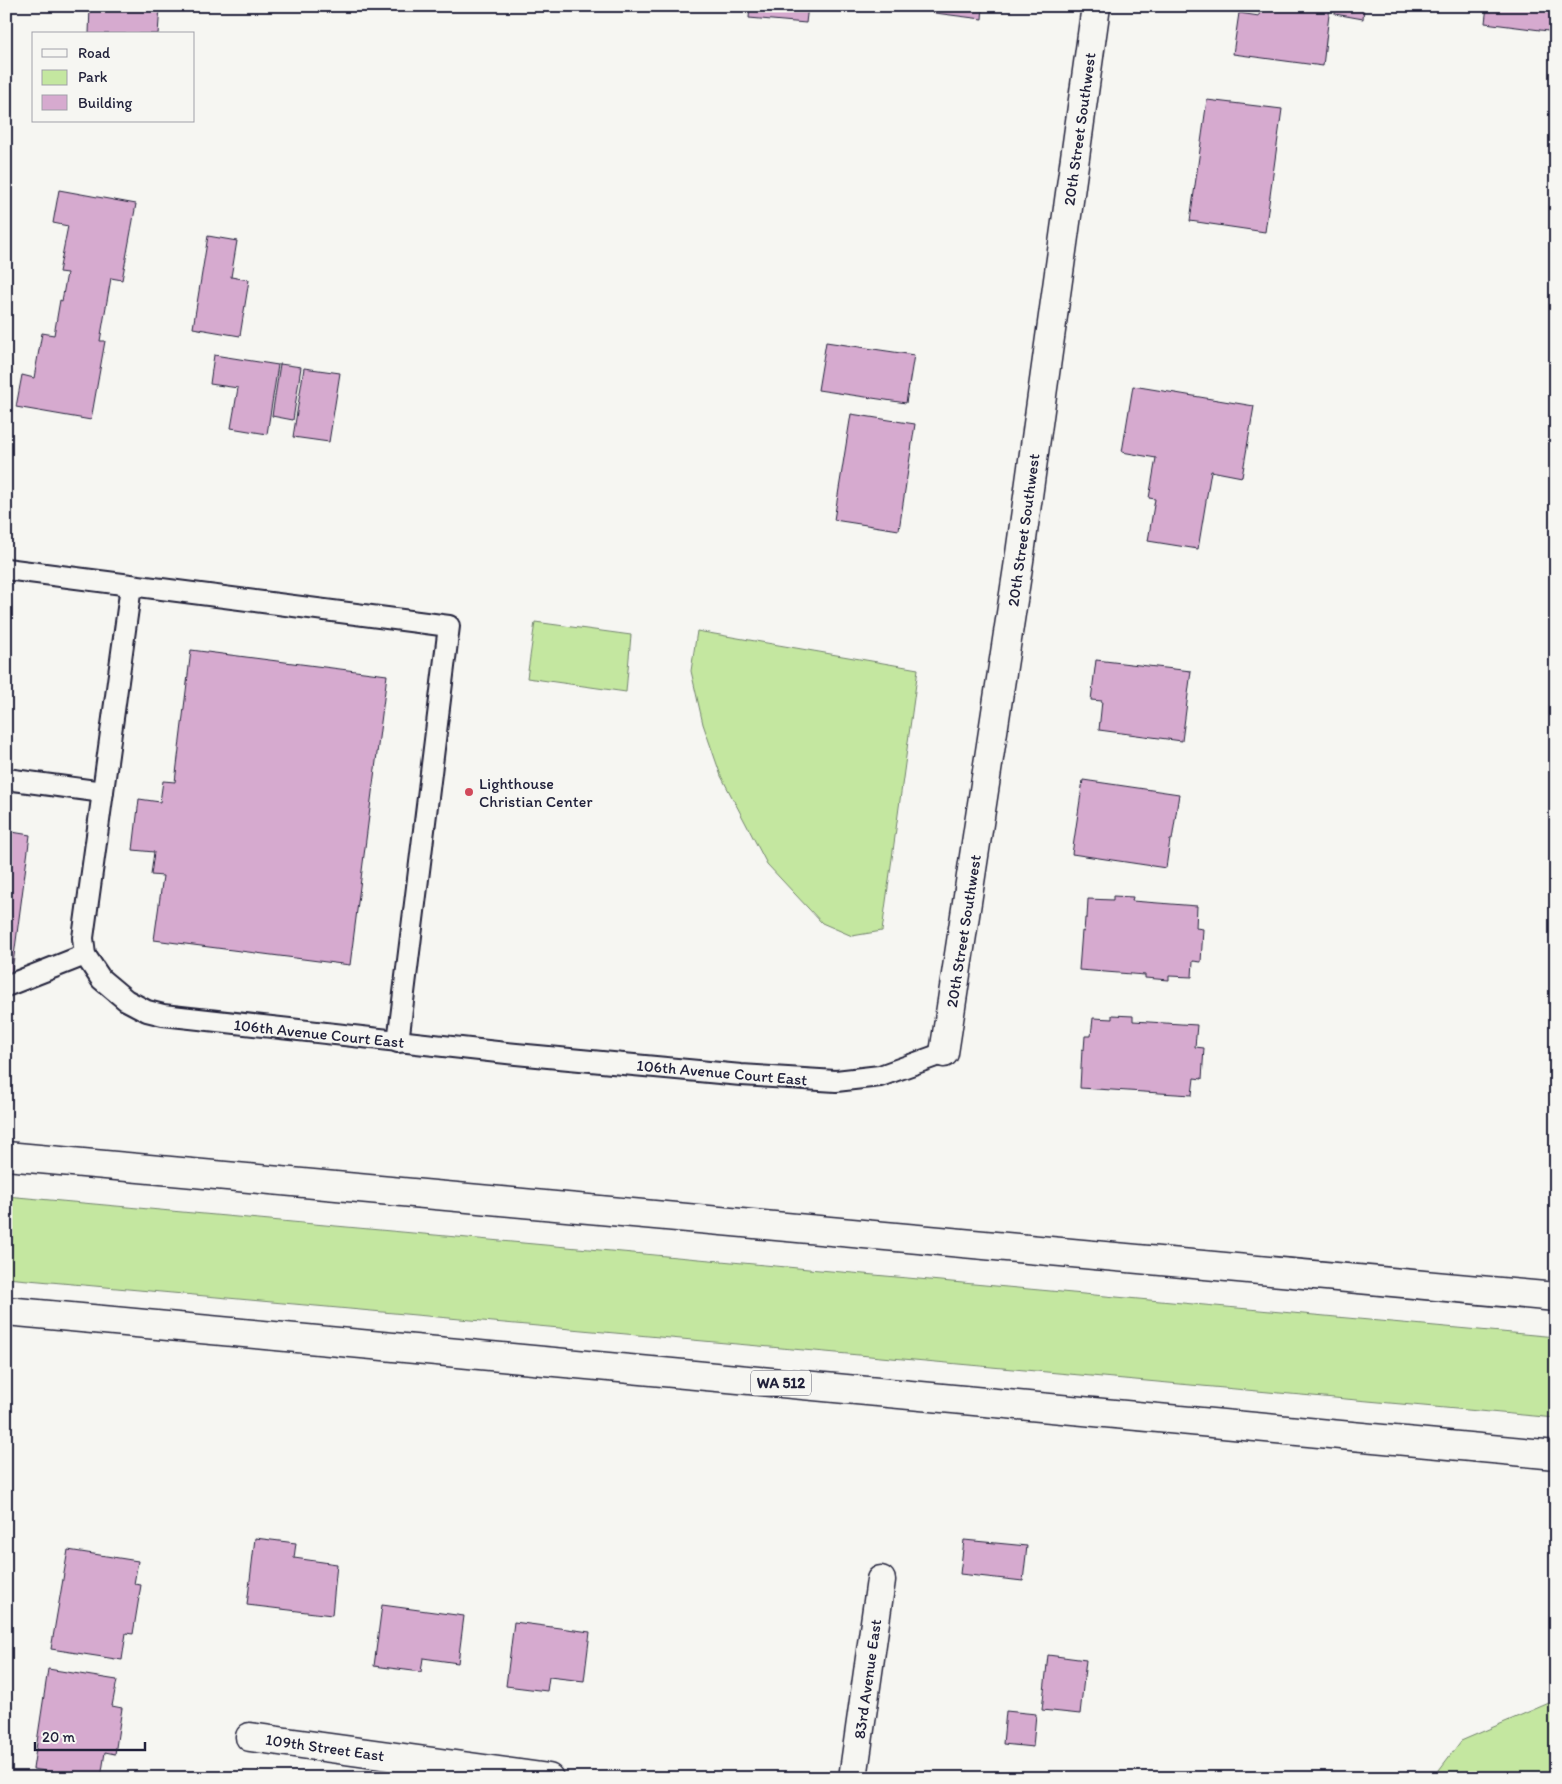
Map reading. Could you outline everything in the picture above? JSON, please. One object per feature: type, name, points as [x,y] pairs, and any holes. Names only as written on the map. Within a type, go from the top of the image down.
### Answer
[{"type":"main road","name":"20th Street Southwest","points":[[944,1053],[1019,561],[1096,6]]},
{"type":"main road","points":[[6,1156],[1556,1297]]},
{"type":"main road","name":"WA 512","points":[[6,1311],[1556,1455]]},
{"type":"main road","name":"83rd Avenue East","points":[[853,1778],[881,1580]]},
{"type":"main road","name":"109th Street East","points":[[250,1737],[549,1778]]},
{"type":"lane","points":[[6,569],[449,626],[398,1042]]},
{"type":"lane","points":[[6,986],[85,955],[83,938],[132,586]]},
{"type":"lane","points":[[6,779],[103,792]]},
{"type":"lane","name":"106th Avenue Court East","points":[[85,955],[101,979],[126,1000],[148,1011],[163,1015],[398,1042],[640,1066],[836,1081],[880,1076],[944,1053]]},
{"type":"green space","points":[[535,622],[631,635],[626,692],[527,678]]},
{"type":"green space","points":[[697,631],[918,669],[882,931],[852,936],[822,923],[767,864],[721,776],[703,724],[691,671]]},
{"type":"green space","points":[[6,1196],[1556,1337],[1556,1418],[6,1278]]},
{"type":"green space","points":[[1556,1700],[1556,1778],[1433,1778],[1461,1741]]},
{"type":"building","points":[[90,6],[160,6],[158,32],[89,32]]},
{"type":"building","points":[[750,6],[808,6],[806,23],[749,18]]},
{"type":"building","points":[[936,6],[983,6],[982,19],[935,13]]},
{"type":"building","points":[[1260,6],[1330,6],[1323,66],[1233,54],[1239,13],[1259,16]]},
{"type":"building","points":[[1336,6],[1364,6],[1363,19],[1335,14]]},
{"type":"building","points":[[1487,6],[1556,6],[1556,32],[1485,23]]},
{"type":"building","points":[[1207,100],[1282,109],[1265,232],[1190,221]]},
{"type":"building","points":[[59,190],[136,204],[122,280],[111,278],[100,341],[105,341],[91,420],[16,407],[22,375],[34,378],[42,333],[54,335],[60,300],[62,301],[67,273],[59,272],[68,226],[53,223]]},
{"type":"building","points":[[208,236],[237,241],[231,277],[249,280],[240,336],[193,328]]},
{"type":"building","points":[[826,342],[914,355],[906,403],[818,390]]},
{"type":"building","points":[[214,355],[278,365],[267,434],[231,428],[238,388],[210,384]]},
{"type":"building","points":[[280,364],[301,367],[293,420],[272,416]]},
{"type":"building","points":[[304,368],[340,373],[329,442],[293,437]]},
{"type":"building","points":[[1133,386],[1254,406],[1242,477],[1211,471],[1198,549],[1148,541],[1155,499],[1149,498],[1156,458],[1122,452]]},
{"type":"building","points":[[851,414],[915,424],[899,530],[834,520]]},
{"type":"building","points":[[191,650],[387,675],[350,965],[154,940],[163,876],[151,875],[154,852],[133,850],[139,799],[160,802],[163,781],[175,782]]},
{"type":"building","points":[[1096,660],[1191,671],[1182,741],[1099,730],[1102,701],[1091,700]]},
{"type":"building","points":[[1083,780],[1179,794],[1166,868],[1072,854]]},
{"type":"building","points":[[6,831],[30,835],[11,979],[6,978]]},
{"type":"building","points":[[1113,896],[1133,897],[1132,901],[1197,906],[1196,928],[1203,929],[1201,962],[1193,961],[1192,977],[1169,976],[1169,980],[1145,978],[1145,975],[1079,970],[1082,931],[1084,932],[1085,918],[1087,918],[1088,899],[1113,900]]},
{"type":"building","points":[[1112,1015],[1133,1016],[1133,1021],[1197,1025],[1195,1047],[1204,1048],[1202,1079],[1194,1078],[1192,1095],[1080,1088],[1082,1049],[1084,1050],[1085,1036],[1091,1036],[1093,1018],[1112,1019]]},
{"type":"building","points":[[255,1538],[296,1543],[294,1558],[337,1564],[332,1615],[247,1605]]},
{"type":"building","points":[[964,1540],[1027,1546],[1023,1581],[960,1574]]},
{"type":"building","points":[[68,1550],[138,1561],[134,1584],[141,1585],[133,1634],[126,1633],[122,1660],[51,1649]]},
{"type":"building","points":[[382,1605],[464,1616],[458,1663],[423,1658],[421,1672],[374,1666]]},
{"type":"building","points":[[514,1622],[590,1632],[584,1681],[549,1677],[547,1691],[506,1686]]},
{"type":"building","points":[[1048,1655],[1086,1660],[1080,1714],[1042,1710]]},
{"type":"building","points":[[48,1669],[117,1680],[112,1706],[122,1708],[115,1754],[105,1752],[101,1778],[89,1778],[33,1769]]},
{"type":"building","points":[[1006,1711],[1036,1714],[1033,1747],[1003,1744]]},
{"type":"place","name":"Lighthouse Christian Center","points":[[469,792]]}]
